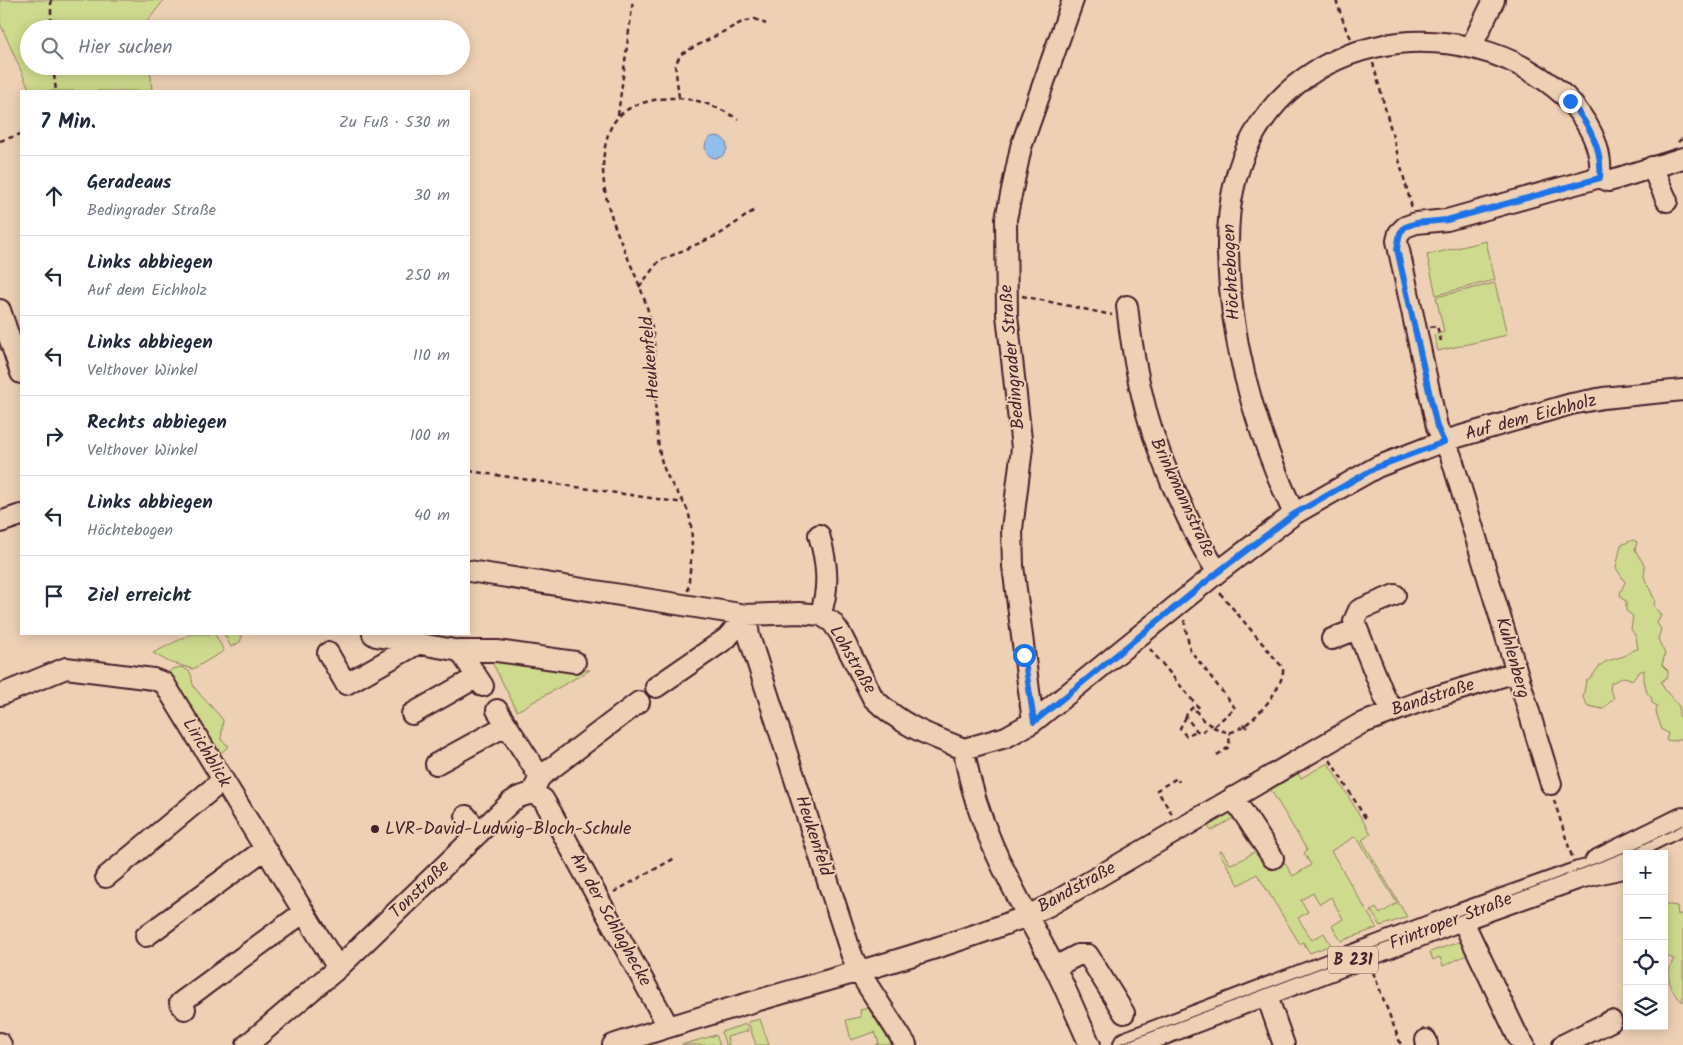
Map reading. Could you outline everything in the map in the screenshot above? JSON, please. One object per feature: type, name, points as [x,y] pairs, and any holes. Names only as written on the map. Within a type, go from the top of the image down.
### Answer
[{"type":"main road","name":"Frintroper Straße","points":[[1579,875],[1611,855],[1683,821]]},
{"type":"main road","points":[[1662,850],[1683,842]]},
{"type":"main road","name":"Frintroper Straße","points":[[1127,1045],[1462,917],[1579,875],[1623,865]]},
{"type":"street","name":"Bedingrader Straße","points":[[1034,722],[1014,589],[1012,529],[1022,448],[1006,292],[1006,219],[1016,167],[1073,0]]},
{"type":"street","points":[[1475,39],[1494,0]]},
{"type":"street","name":"Höchtebogen","points":[[1294,514],[1263,440],[1242,372],[1236,340],[1229,275],[1228,233],[1230,209],[1240,163],[1249,142],[1273,104],[1310,68],[1348,47],[1387,36],[1419,33],[1475,39],[1510,54],[1532,68],[1570,101],[1590,130],[1600,152],[1600,178]]},
{"type":"street","points":[[1416,223],[1447,220],[1600,178],[1609,181],[1683,158]]},
{"type":"street","points":[[1652,167],[1667,201]]},
{"type":"street","name":"Kuhlenberg","points":[[1416,223],[1405,227],[1400,233],[1397,249],[1437,427],[1451,456],[1551,784]]},
{"type":"street","points":[[0,310],[20,370]]},
{"type":"street","name":"Brinkmannstraße","points":[[1128,312],[1136,370],[1152,437],[1167,475],[1213,576]]},
{"type":"street","name":"Auf dem Eichholz","points":[[964,749],[1006,737],[1034,722],[1180,602],[1294,514],[1377,467],[1444,442],[1578,403],[1683,390]]},
{"type":"street","points":[[0,522],[20,515]]},
{"type":"street","points":[[819,535],[826,557],[826,598],[820,615]]},
{"type":"street","name":"Lohstraße","points":[[470,571],[746,615],[790,613],[820,615],[837,628],[874,698],[883,707],[915,731],[964,749]]},
{"type":"street","points":[[1394,710],[1385,698],[1354,620],[1359,610],[1395,595]]},
{"type":"street","points":[[656,687],[727,638],[746,615]]},
{"type":"street","name":"Heukenfeld","points":[[746,615],[749,636],[859,972],[906,1045]]},
{"type":"street","points":[[1332,639],[1357,629]]},
{"type":"street","points":[[374,635],[460,651],[497,651],[575,662]]},
{"type":"street","points":[[328,653],[346,684],[417,644]]},
{"type":"street","points":[[412,714],[480,682],[460,651]]},
{"type":"street","name":"Lirichblick","points":[[0,695],[66,668],[161,681],[338,968]]},
{"type":"street","name":"Bandstraße","points":[[613,1045],[635,1042],[668,1026],[859,972],[1027,916],[1048,906],[1360,724],[1394,710],[1516,672]]},
{"type":"street","name":"Tonstraße","points":[[247,1045],[338,968],[511,802],[536,785],[639,702]]},
{"type":"street","points":[[436,764],[502,718],[536,785]]},
{"type":"street","points":[[964,749],[974,795],[987,833],[1027,916],[1055,967],[1090,1045]]},
{"type":"street","points":[[106,877],[223,780]]},
{"type":"street","name":"An der Schlaghecke","points":[[536,785],[668,1026]]},
{"type":"street","points":[[1233,797],[1273,858]]},
{"type":"street","points":[[466,816],[479,833]]},
{"type":"street","points":[[146,936],[265,849]]},
{"type":"street","points":[[184,1009],[180,1003],[304,912]]},
{"type":"street","points":[[1462,917],[1518,1037],[1524,1045]]},
{"type":"street","points":[[1055,967],[1078,955],[1088,955],[1124,1013]]},
{"type":"street","points":[[1266,993],[1284,1045]]},
{"type":"street","points":[[1564,1045],[1611,1021]]},
{"type":"path","points":[[51,0],[51,20]]},
{"type":"path","name":"Heukenfeld","points":[[633,0],[618,115],[609,130],[604,151],[604,191],[610,214],[639,287],[652,332],[656,421],[662,461],[668,478],[689,514],[691,540],[688,605]]},
{"type":"path","points":[[1336,0],[1349,36],[1361,43],[1370,52],[1416,223]]},
{"type":"path","points":[[679,97],[675,65],[681,54],[742,22],[755,20],[766,24]]},
{"type":"path","points":[[54,75],[56,90]]},
{"type":"path","points":[[618,115],[645,102],[679,97],[715,105],[738,120]]},
{"type":"path","points":[[0,141],[20,134]]},
{"type":"path","points":[[639,287],[659,261],[720,234],[756,209]]},
{"type":"path","points":[[1006,292],[1128,312]]},
{"type":"path","points":[[470,471],[684,503]]},
{"type":"path","points":[[1140,636],[1211,726],[1230,732],[1244,724],[1262,709],[1280,685],[1284,676],[1283,668],[1213,576]]},
{"type":"path","points":[[1180,602],[1190,650],[1235,708],[1202,732],[1197,731],[1186,736],[1180,728],[1187,712],[1195,706],[1198,707],[1202,704]]},
{"type":"path","points":[[1170,674],[1174,671]]},
{"type":"path","points":[[1186,717],[1197,731]]},
{"type":"path","points":[[1244,724],[1249,731]]},
{"type":"path","points":[[1217,755],[1229,747],[1230,732]]},
{"type":"path","points":[[1321,746],[1366,819]]},
{"type":"path","points":[[1180,782],[1177,778],[1157,790],[1180,829]]},
{"type":"path","points":[[1551,784],[1561,826],[1579,875]]},
{"type":"path","points":[[599,900],[675,858]]},
{"type":"path","points":[[1366,954],[1402,1045]]},
{"type":"green space","points":[[0,0],[164,0],[148,20],[20,20],[20,68],[0,23]]},
{"type":"green space","points":[[23,75],[151,75],[152,90],[30,90]]},
{"type":"green space","points":[[1486,241],[1495,280],[1436,295],[1427,255]]},
{"type":"green space","points":[[1495,283],[1507,335],[1438,351],[1434,335],[1444,332],[1436,297]]},
{"type":"green space","points":[[1633,540],[1637,542],[1635,550],[1645,566],[1644,577],[1655,600],[1654,605],[1661,616],[1657,623],[1661,629],[1658,639],[1665,654],[1662,665],[1668,671],[1668,676],[1661,682],[1665,690],[1679,706],[1679,716],[1683,719],[1683,738],[1674,741],[1666,740],[1668,733],[1662,730],[1656,712],[1657,706],[1652,703],[1651,697],[1647,693],[1644,670],[1639,672],[1633,680],[1624,677],[1611,683],[1610,690],[1614,698],[1603,709],[1588,706],[1583,698],[1586,681],[1602,664],[1638,649],[1636,637],[1631,629],[1633,616],[1626,611],[1626,601],[1621,598],[1620,593],[1625,582],[1616,568],[1621,545]]},
{"type":"green space","points":[[189,635],[216,635],[224,651],[193,669],[169,662],[153,653]]},
{"type":"green space","points":[[225,635],[243,635],[240,642],[231,647]]},
{"type":"green space","points":[[491,660],[590,670],[517,711]]},
{"type":"green space","points":[[182,667],[190,672],[194,687],[223,720],[221,740],[229,746],[222,752],[215,752],[166,676],[172,669]]},
{"type":"green space","points":[[1328,763],[1371,834],[1362,840],[1407,917],[1381,926],[1371,911],[1376,908],[1380,914],[1397,903],[1356,836],[1331,851],[1377,928],[1341,941],[1332,926],[1343,919],[1331,897],[1320,904],[1313,893],[1301,900],[1308,912],[1298,918],[1312,940],[1324,933],[1331,945],[1310,953],[1303,942],[1300,944],[1257,874],[1239,885],[1219,852],[1222,851],[1230,864],[1241,860],[1262,847],[1274,867],[1284,862],[1293,876],[1311,865],[1304,853],[1307,850],[1269,787],[1297,772],[1301,778]]},
{"type":"green space","points":[[1230,809],[1235,817],[1211,831],[1206,823]]},
{"type":"green space","points":[[1668,905],[1677,906],[1678,915],[1683,913],[1683,1002],[1671,988],[1669,976],[1674,959],[1668,956]]},
{"type":"green space","points":[[1462,942],[1469,954],[1443,966],[1440,957],[1433,960],[1430,952]]},
{"type":"green space","points":[[868,1008],[892,1045],[876,1045],[879,1043],[875,1032],[851,1040],[846,1020],[861,1017],[860,1010]]},
{"type":"green space","points":[[760,1019],[769,1045],[756,1045],[748,1022]]},
{"type":"green space","points":[[746,1024],[748,1031],[727,1037],[729,1045],[726,1045],[721,1032]]},
{"type":"green space","points":[[716,1035],[720,1045],[681,1045]]},
{"type":"water","points":[[716,136],[724,139],[727,147],[724,155],[716,158],[708,155],[705,147],[708,139]]},
{"type":"tram line","points":[[1117,1045],[1638,847],[1683,825]]},
{"type":"place","name":"LVR-David-Ludwig-Bloch-Schule","points":[[375,829]]},
{"type":"route","points":[[1024,655],[1034,722],[1218,572],[1294,514],[1325,494],[1377,467],[1444,442],[1437,427],[1417,330],[1397,249],[1397,241],[1405,227],[1416,223],[1447,220],[1600,178],[1600,152],[1590,130],[1570,101]]}]
